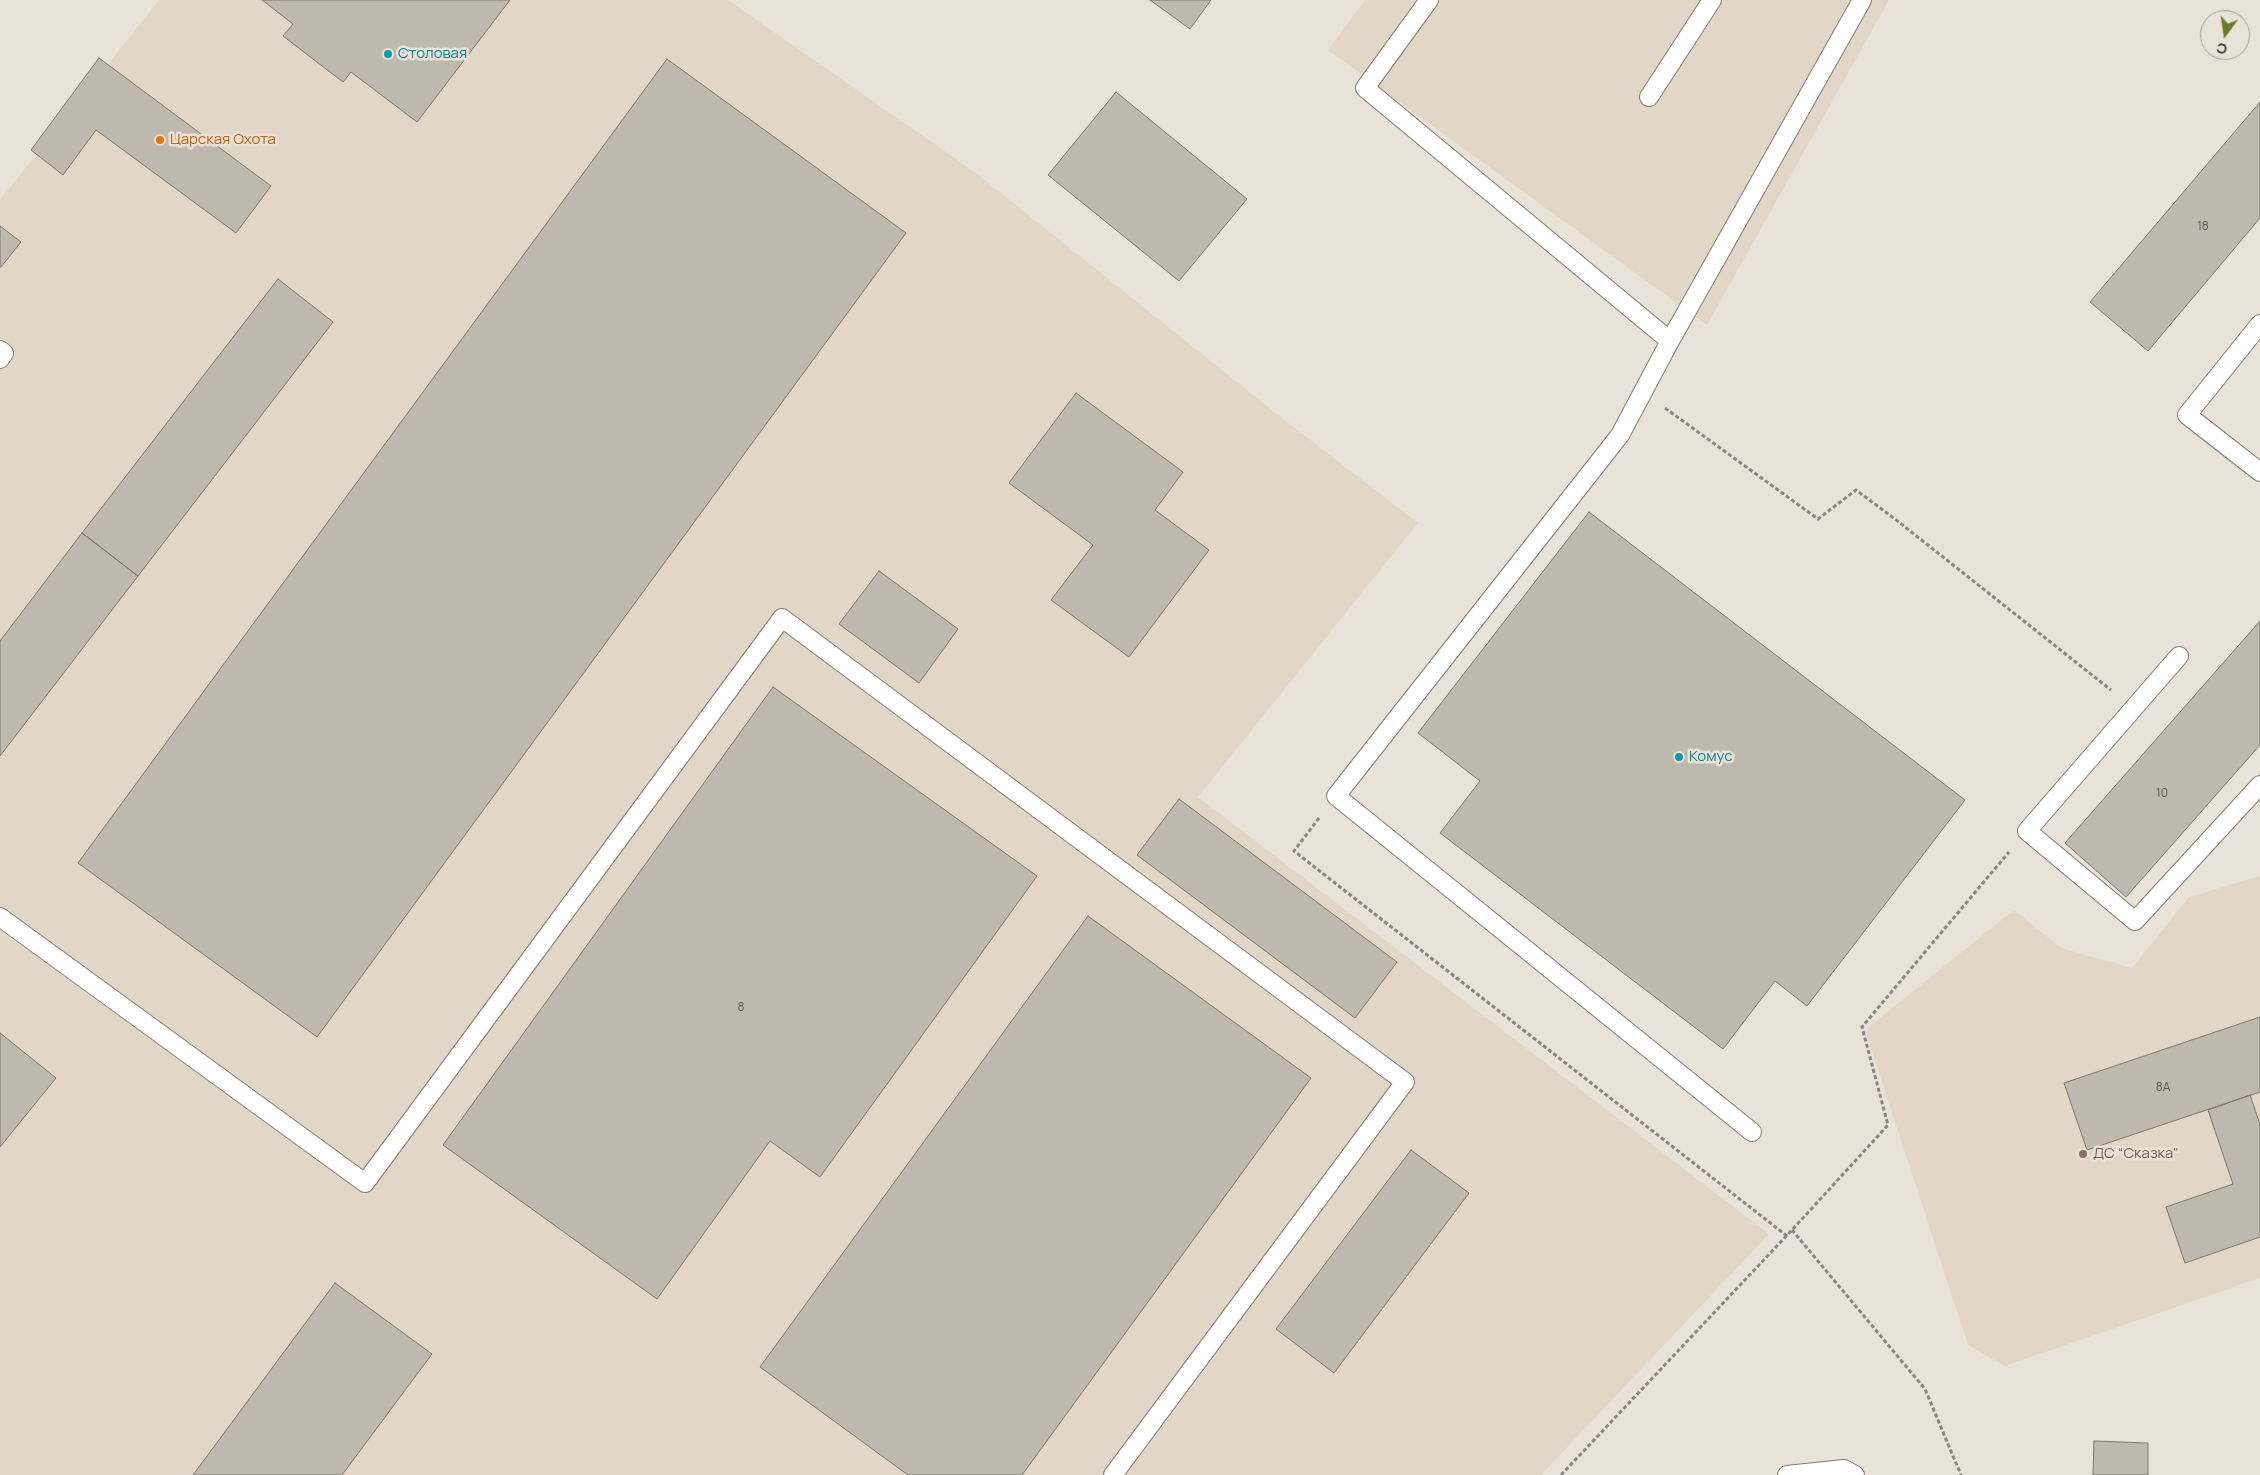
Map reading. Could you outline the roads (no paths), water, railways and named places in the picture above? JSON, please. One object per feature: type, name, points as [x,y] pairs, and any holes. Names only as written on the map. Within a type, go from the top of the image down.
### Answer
[{"type":"lane","points":[[1429,0],[1365,88],[1670,341]]},
{"type":"lane","points":[[1649,97],[1712,0]]},
{"type":"lane","points":[[1752,1132],[1336,796],[1620,435],[1670,341],[1862,0]]},
{"type":"lane","points":[[2260,324],[2187,415],[2260,472]]},
{"type":"lane","points":[[0,350],[4,354],[0,359]]},
{"type":"lane","points":[[0,917],[365,1183],[782,618],[1405,1082],[1113,1475]]},
{"type":"lane","points":[[2179,656],[2027,831],[2135,921],[2260,785]]},
{"type":"lane","points":[[1787,1475],[1844,1469],[1855,1475]]},
{"type":"place","name":"Столовая","points":[[388,54]]},
{"type":"place","name":"Царская Охота","points":[[160,140]]},
{"type":"place","name":"Комус","points":[[1679,757]]},
{"type":"place","name":"ДС “Сказка\"","points":[[2083,1154]]}]
